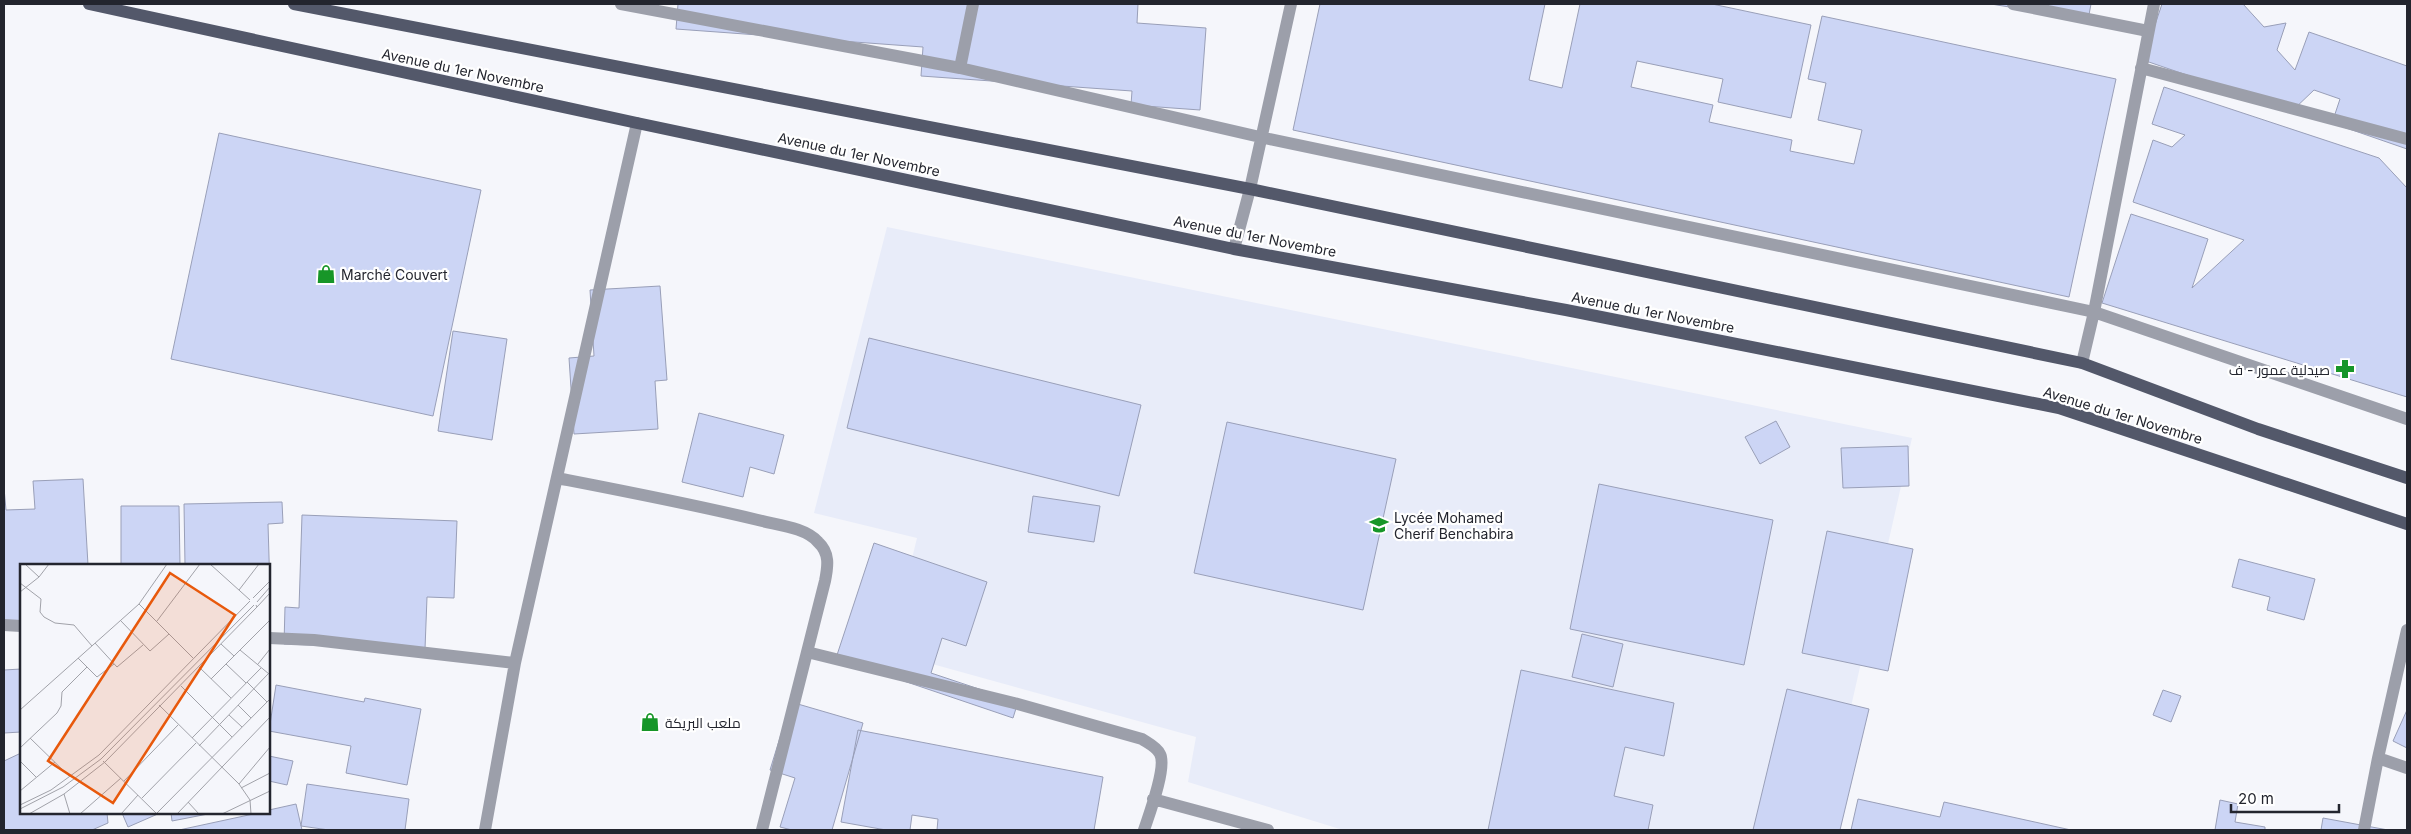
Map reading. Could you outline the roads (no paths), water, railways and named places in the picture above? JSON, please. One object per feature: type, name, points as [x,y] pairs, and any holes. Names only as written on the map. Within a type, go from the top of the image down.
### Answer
[{"type":"main road","name":"Avenue du 1er Novembre","points":[[89,4],[637,123],[1234,249],[1576,312],[2059,408],[2407,524]]},
{"type":"main road","points":[[294,4],[1250,189],[2082,363],[2258,429],[2407,478]]},
{"type":"street","points":[[621,4],[683,10],[960,68],[1260,136],[2094,312],[2407,419]]},
{"type":"street","points":[[960,68],[973,4]]},
{"type":"street","points":[[1234,249],[1250,189],[1260,136],[1291,4]]},
{"type":"street","points":[[2013,4],[2148,31]]},
{"type":"street","points":[[2082,363],[2094,312],[2154,4]]},
{"type":"street","points":[[2141,68],[2407,138]]},
{"type":"street","points":[[485,830],[515,663],[637,123]]},
{"type":"street","points":[[557,478],[728,513],[798,530],[818,541],[826,553],[829,564],[762,830]]},
{"type":"street","points":[[4,626],[20,626]]},
{"type":"street","points":[[2364,830],[2407,630]]},
{"type":"street","points":[[270,638],[314,640],[515,663]]},
{"type":"street","points":[[807,652],[1023,706],[1142,739],[1161,755],[1161,769],[1144,830]]},
{"type":"street","points":[[2378,758],[2407,768]]},
{"type":"street","points":[[1153,798],[1268,830]]},
{"type":"place","name":"Marché Couvert","points":[[326,274]]},
{"type":"place","name":"صيدلية عمور - ف","points":[[2345,369]]},
{"type":"place","name":"Lycée Mohamed Cherif Benchabira","points":[[1379,525]]},
{"type":"place","name":"ملعب البريكة","points":[[650,722]]}]
